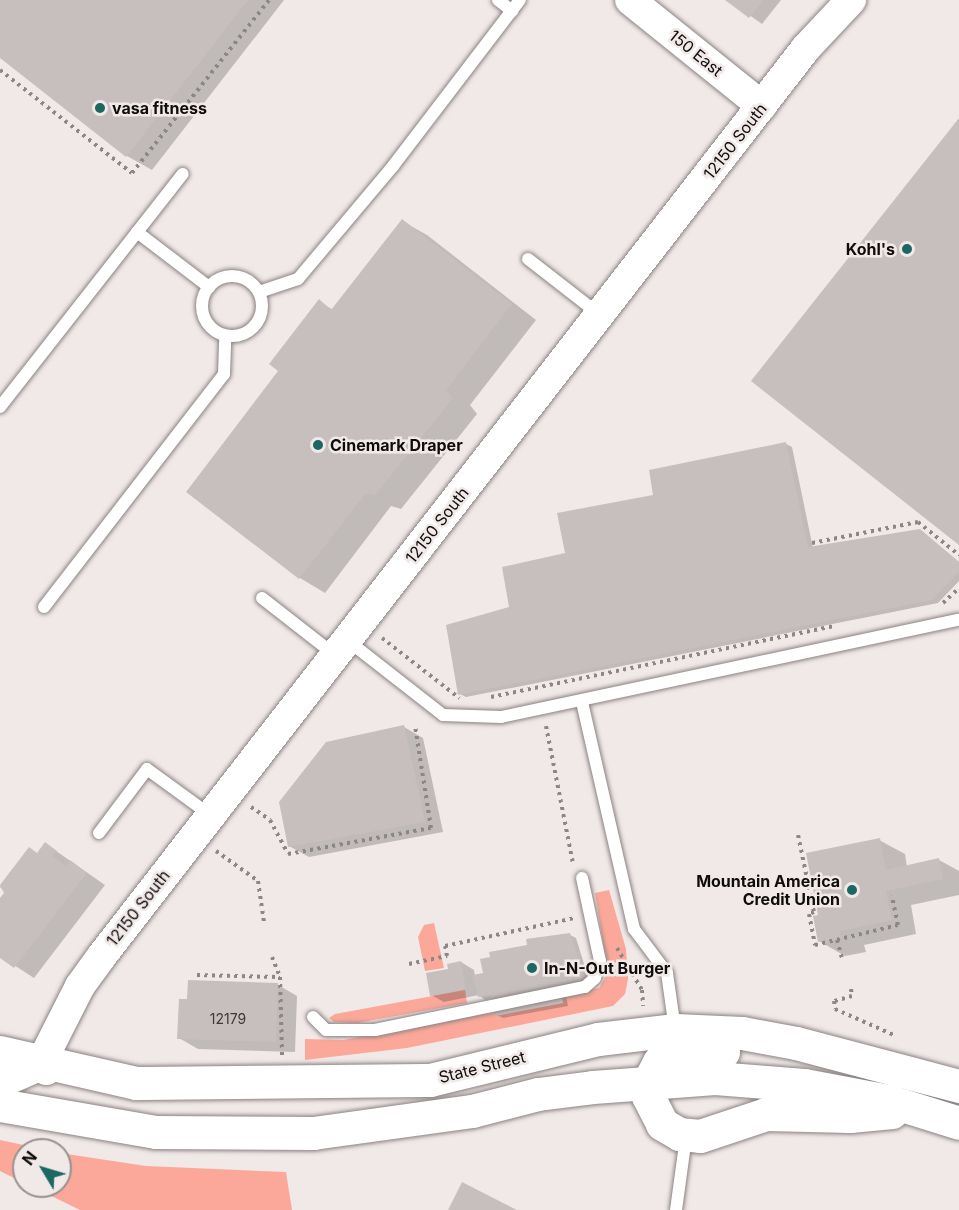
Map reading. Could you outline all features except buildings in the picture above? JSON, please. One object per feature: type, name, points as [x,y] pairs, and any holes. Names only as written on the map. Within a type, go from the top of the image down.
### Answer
[{"type":"main road","name":"State Street","points":[[0,1052],[136,1083],[430,1080],[597,1039],[675,1030],[742,1033],[959,1086]]},
{"type":"main road","points":[[888,1067],[754,1052],[697,1052],[667,1057],[659,1062],[649,1081],[649,1106],[655,1116],[670,1130],[686,1136],[700,1136],[766,1114],[850,1116],[910,1108]]},
{"type":"main road","points":[[0,1081],[41,1063],[67,1095],[106,1123]]},
{"type":"main road","points":[[0,1105],[156,1132],[313,1133],[472,1111],[538,1094],[649,1081],[715,1078],[804,1085],[910,1108],[959,1123]]},
{"type":"street","name":"150 East","points":[[630,0],[762,106]]},
{"type":"street","name":"12150 South","points":[[41,1063],[88,973],[807,48],[851,0]]},
{"type":"lane","points":[[498,0],[512,10]]},
{"type":"lane","points":[[259,292],[298,279],[393,165],[520,0]]},
{"type":"lane","points":[[0,407],[183,174]]},
{"type":"lane","points":[[137,232],[208,287]]},
{"type":"lane","points":[[528,259],[601,315]]},
{"type":"lane","points":[[236,276],[253,284],[259,292],[262,311],[253,328],[236,336],[225,336],[216,332],[203,316],[203,296],[216,280],[236,276]]},
{"type":"lane","points":[[44,607],[224,374],[225,336]]},
{"type":"lane","points":[[262,598],[443,715],[501,717],[582,702],[959,620]]},
{"type":"lane","points":[[582,702],[634,929],[666,973],[675,1030]]},
{"type":"lane","points":[[99,833],[147,769],[210,815]]},
{"type":"lane","points":[[313,1017],[326,1030],[375,1030],[585,987],[595,978],[600,961],[582,878]]},
{"type":"lane","points":[[676,1210],[686,1136]]},
{"type":"path","points":[[0,70],[132,173],[269,0]]},
{"type":"path","points":[[812,543],[918,522],[959,555]]},
{"type":"path","points":[[936,604],[948,602],[959,588]]},
{"type":"path","points":[[485,698],[846,623]]},
{"type":"path","points":[[379,636],[465,703]]},
{"type":"path","points":[[545,724],[573,864]]},
{"type":"path","points":[[248,804],[270,820],[288,854],[430,828],[415,726]]},
{"type":"path","points":[[798,835],[814,912],[809,914],[815,945],[898,925],[892,896]]},
{"type":"path","points":[[213,849],[258,881],[264,922]]},
{"type":"path","points":[[409,964],[447,956],[445,946],[579,917],[580,927]]},
{"type":"path","points":[[837,940],[842,959]]},
{"type":"path","points":[[614,943],[642,990],[644,1008]]},
{"type":"path","points":[[272,957],[280,977],[283,1065]]},
{"type":"path","points":[[197,975],[280,977]]},
{"type":"path","points":[[850,989],[852,996],[834,1001],[836,1009],[894,1035]]},
{"type":"shaded area","points":[[609,890],[626,949],[628,979],[625,994],[613,1006],[407,1048],[305,1060],[305,1039],[344,1040],[599,988],[608,973],[595,893]]},
{"type":"shaded area","points":[[434,923],[444,968],[425,971],[418,937],[424,925]]},
{"type":"shaded area","points":[[465,990],[467,1003],[357,1023],[334,1022],[329,1018],[335,1014]]},
{"type":"shaded area","points":[[0,1140],[12,1143],[12,1177],[0,1171]]},
{"type":"shaded area","points":[[72,1155],[146,1166],[286,1172],[292,1210],[80,1210],[56,1198],[72,1198]]},
{"type":"place","name":"vasa fitness","points":[[100,108]]},
{"type":"place","name":"Kohl's","points":[[907,249]]},
{"type":"place","name":"Cinemark Draper","points":[[318,445]]},
{"type":"place","name":"Mountain America Credit Union","points":[[852,890]]},
{"type":"place","name":"In-N-Out Burger","points":[[532,968]]}]
